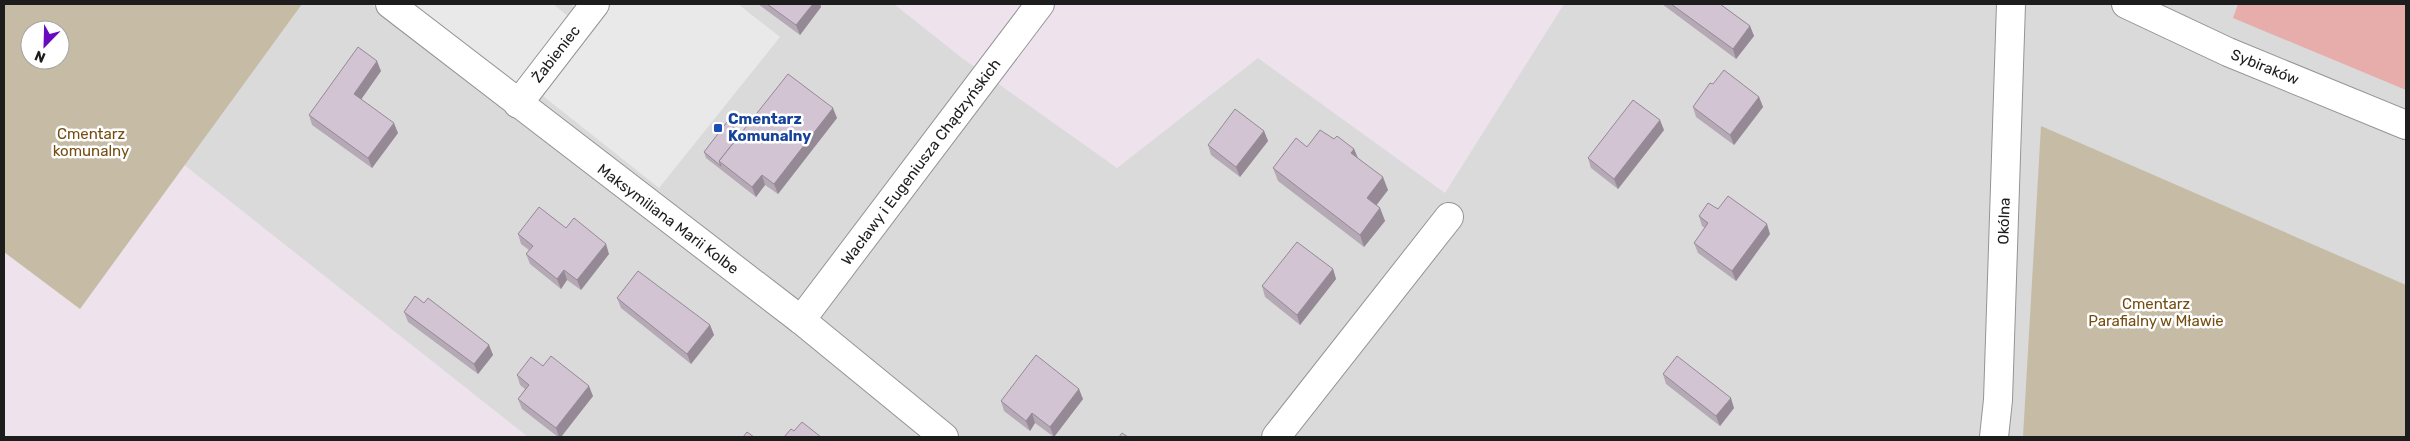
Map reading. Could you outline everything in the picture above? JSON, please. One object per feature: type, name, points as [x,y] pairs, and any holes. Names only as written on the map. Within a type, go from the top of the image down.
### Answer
[{"type":"street","name":"Maksymiliana Marii Kolbe","points":[[390,4],[801,320],[944,437]]},
{"type":"street","name":"Żabieniec","points":[[518,104],[595,4]]},
{"type":"street","name":"Wacławy i Eugeniusza Chądzyńskich","points":[[801,320],[1040,4]]},
{"type":"street","name":"Okólna","points":[[1994,437],[1998,400],[2011,4]]},
{"type":"street","name":"Sybiraków","points":[[2126,4],[2228,52],[2406,125]]},
{"type":"street","points":[[1276,437],[1449,216]]},
{"type":"shaded area","points":[[298,4],[570,4],[577,9],[584,4],[894,4],[962,58],[1117,168],[1258,58],[1445,193],[1564,4],[2406,4],[2406,437],[528,437],[178,160]]},
{"type":"shaded area","points":[[371,4],[553,4],[569,17],[584,4],[738,4],[780,37],[659,188],[538,92],[517,118]]},
{"type":"shaded area","points":[[2238,4],[2406,4],[2406,90],[2233,18]]},
{"type":"green space","name":"Cmentarz komunalny","points":[[4,4],[302,4],[80,309],[4,252]]},
{"type":"green space","name":"Cmentarz Parafialny w Mławie","points":[[2041,126],[2406,285],[2406,437],[2023,437]]},
{"type":"building","points":[[767,4],[813,4],[796,25]]},
{"type":"building","points":[[1671,4],[1720,4],[1750,26],[1733,49]]},
{"type":"building","points":[[358,47],[377,61],[354,94],[394,123],[368,158],[309,115]]},
{"type":"building","points":[[1724,70],[1759,97],[1730,135],[1693,107],[1710,83],[1713,84]]},
{"type":"building","points":[[788,74],[833,108],[774,184],[762,175],[752,187],[719,161]]},
{"type":"building","points":[[1633,100],[1660,120],[1614,179],[1588,158]]},
{"type":"building","points":[[1235,109],[1264,131],[1236,167],[1208,145]]},
{"type":"building","points":[[727,122],[741,133],[719,161],[721,166],[704,152]]},
{"type":"building","points":[[1320,130],[1334,139],[1337,136],[1354,149],[1351,153],[1383,177],[1367,198],[1380,208],[1360,235],[1273,168],[1296,138],[1307,147]]},
{"type":"building","points":[[1728,196],[1767,224],[1732,271],[1694,243],[1708,223],[1699,216],[1708,203],[1718,209]]},
{"type":"building","points":[[539,207],[566,228],[574,218],[606,244],[577,280],[564,270],[557,279],[526,254],[533,246],[518,234]]},
{"type":"building","points":[[1297,242],[1333,269],[1297,315],[1262,286]]},
{"type":"building","points":[[638,271],[710,325],[687,354],[617,298]]},
{"type":"building","points":[[415,296],[424,303],[428,298],[489,345],[474,364],[404,312]]},
{"type":"building","points":[[1036,355],[1079,389],[1050,427],[1032,413],[1026,421],[1001,401]]},
{"type":"building","points":[[551,356],[589,386],[556,428],[518,399],[529,385],[517,375],[531,357],[543,366]]},
{"type":"building","points":[[1677,356],[1731,398],[1716,416],[1663,374]]},
{"type":"building","points":[[802,422],[821,437],[784,437],[791,429],[794,431]]},
{"type":"building","points":[[747,432],[754,437],[743,437]]},
{"type":"building","points":[[1122,433],[1128,437],[1119,437]]},
{"type":"place","name":"Cmentarz Komunalny","points":[[718,128]]}]
